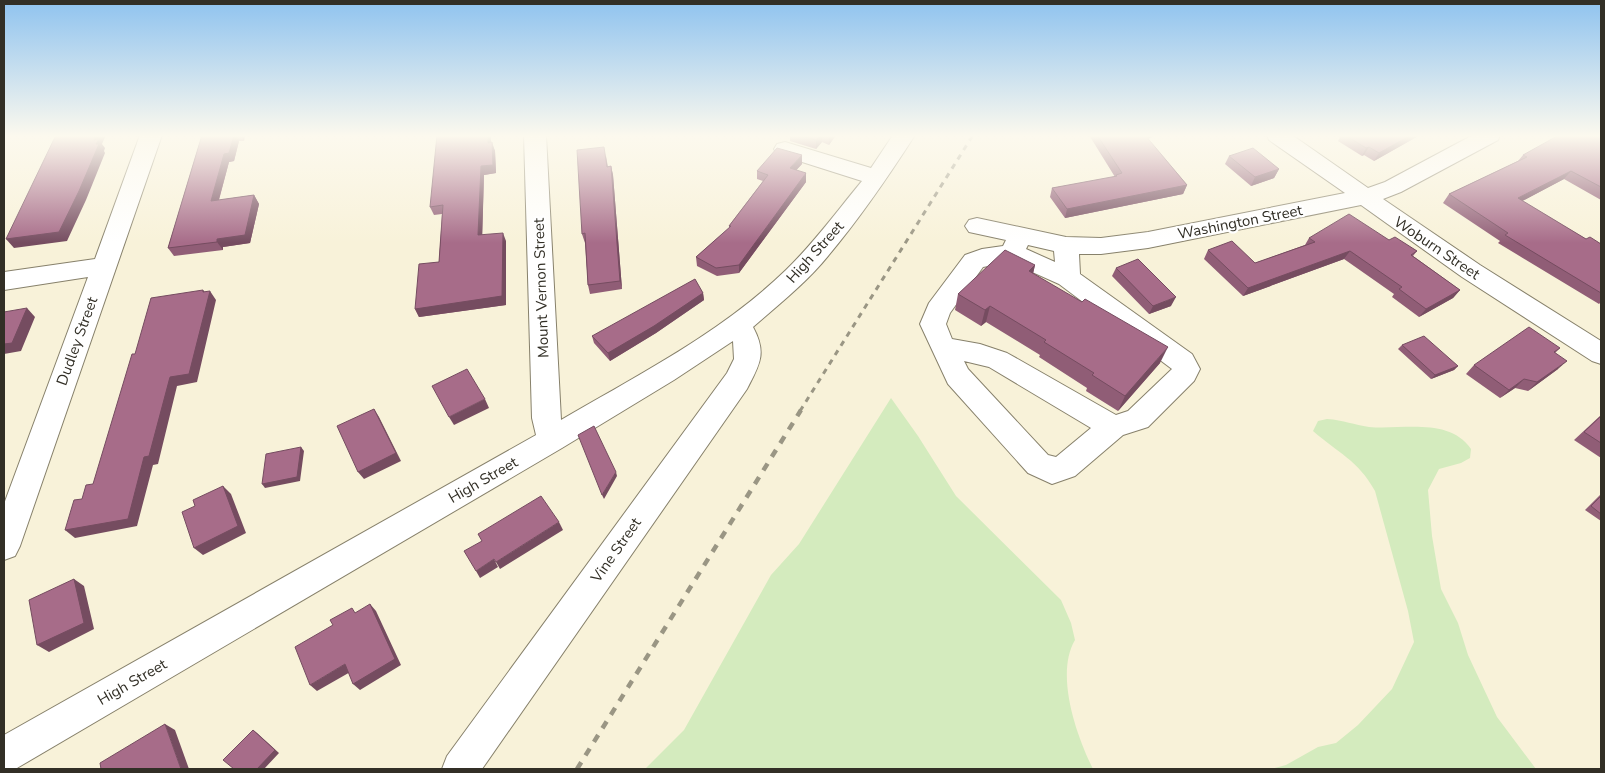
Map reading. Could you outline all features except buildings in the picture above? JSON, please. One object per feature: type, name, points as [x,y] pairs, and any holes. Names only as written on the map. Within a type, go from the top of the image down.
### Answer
[{"type":"street","name":"Dudley Street","points":[[4,546],[9,519],[138,171]]},
{"type":"street","name":"Mount Vernon Street","points":[[536,171],[546,418],[552,440]]},
{"type":"street","points":[[856,171],[875,177]]},
{"type":"street","name":"High Street","points":[[4,755],[552,440],[664,373],[738,325],[807,264],[846,217],[879,171]]},
{"type":"street","name":"Woburn Street","points":[[1328,171],[1471,272],[1601,354]]},
{"type":"street","name":"Washington Street","points":[[977,226],[1016,244],[1101,246],[1148,240],[1365,197],[1393,187],[1423,171]]},
{"type":"street","points":[[1016,244],[1068,278],[1185,366],[1184,374],[1138,419],[1113,427],[1062,469],[1052,471],[1044,469],[958,376],[945,348],[938,338],[933,324],[938,310],[977,258],[1016,244]]},
{"type":"street","points":[[1066,246],[1068,278]]},
{"type":"street","points":[[4,281],[104,266]]},
{"type":"street","name":"Vine Street","points":[[460,769],[737,381],[747,360],[748,350],[747,339],[738,325]]},
{"type":"street","points":[[945,348],[980,354],[998,360],[1113,427]]},
{"type":"green space","points":[[891,398],[956,496],[1061,600],[1071,623],[1075,640],[1069,654],[1067,670],[1070,704],[1080,739],[1093,769],[645,769],[684,730],[771,575],[799,544]]},
{"type":"green space","points":[[1327,419],[1369,427],[1425,427],[1438,429],[1451,432],[1462,439],[1471,449],[1470,458],[1461,463],[1439,469],[1428,490],[1432,536],[1441,589],[1458,623],[1468,655],[1497,717],[1536,769],[1271,769],[1286,765],[1318,747],[1336,743],[1358,725],[1392,689],[1414,642],[1408,611],[1375,491],[1355,464],[1313,431],[1318,421]]},
{"type":"railway","points":[[800,411],[950,171]]},
{"type":"railway","points":[[577,769],[801,410]]}]
